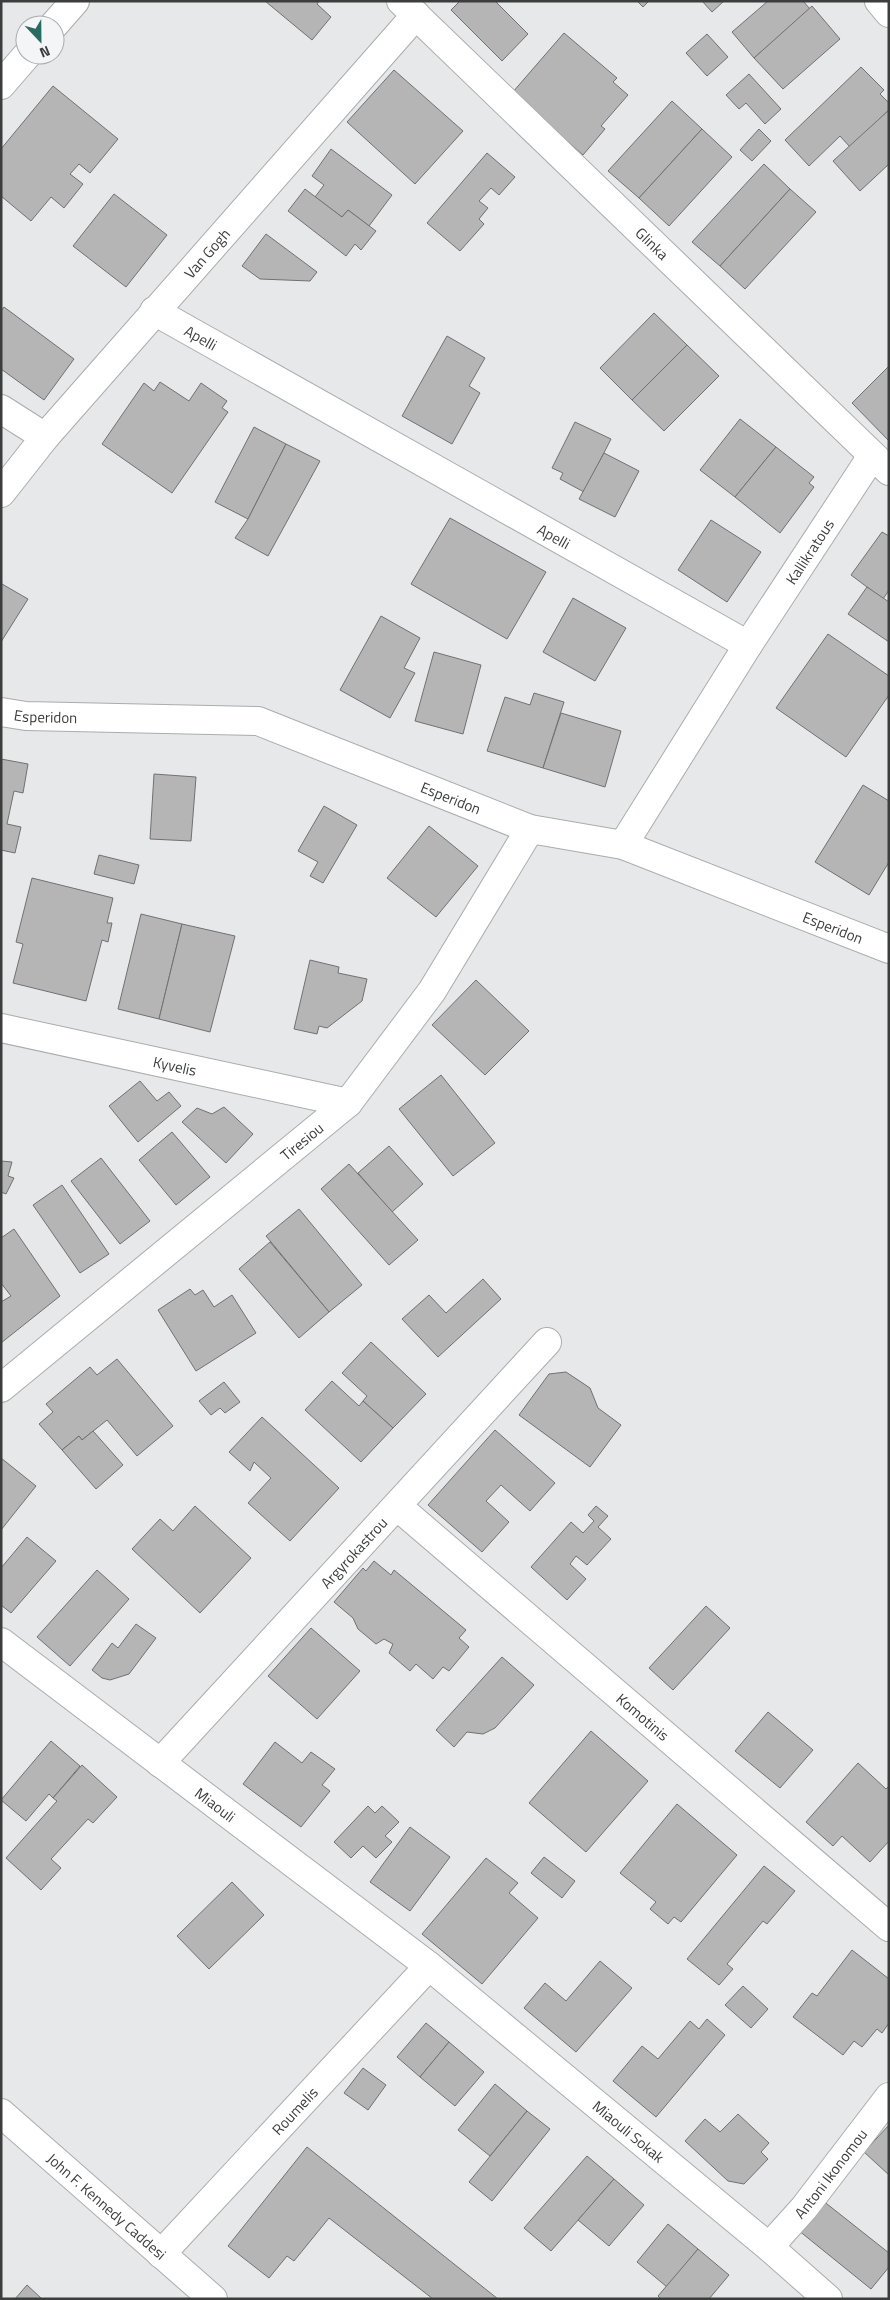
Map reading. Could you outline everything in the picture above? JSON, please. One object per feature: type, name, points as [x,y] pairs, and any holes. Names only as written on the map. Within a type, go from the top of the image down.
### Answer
[{"type":"street","points":[[63,15],[75,1]]},
{"type":"street","points":[[879,1],[889,13]]},
{"type":"street","name":"Van Gogh","points":[[1,494],[45,436],[154,311],[408,8]]},
{"type":"street","name":"Glinka","points":[[408,8],[880,463]]},
{"type":"street","points":[[1,85],[19,65]]},
{"type":"street","name":"Apelli","points":[[154,311],[748,645]]},
{"type":"street","points":[[1,408],[45,436]]},
{"type":"street","name":"Kallikratous","points":[[748,645],[880,463]]},
{"type":"street","points":[[623,845],[748,645]]},
{"type":"street","name":"Esperidon","points":[[1,712],[26,716],[258,721],[530,829],[623,845],[889,949]]},
{"type":"street","name":"Tiresiou","points":[[1,1388],[348,1103],[432,991],[530,829]]},
{"type":"street","name":"Kyvelis","points":[[1,1028],[348,1103]]},
{"type":"street","name":"Argyrokastrou","points":[[160,1763],[547,1342]]},
{"type":"street","name":"Komotinis","points":[[397,1506],[889,1928]]},
{"type":"street","name":"Miaouli","points":[[1,1642],[428,1966]]},
{"type":"street","name":"Miaouli Sokak","points":[[428,1966],[769,2247],[828,2299]]},
{"type":"street","name":"Roumelis","points":[[161,2254],[428,1966]]},
{"type":"street","name":"Antoni Ikonomou","points":[[769,2247],[804,2208],[889,2096]]},
{"type":"street","name":"John F. Kennedy Caddesi","points":[[1,2113],[213,2299]]},
{"type":"building","points":[[265,1],[319,1],[317,4],[331,17],[312,40]]},
{"type":"building","points":[[460,1],[495,1],[528,34],[502,61],[451,10]]},
{"type":"building","points":[[637,1],[649,1],[643,7]]},
{"type":"building","points":[[702,1],[724,1],[712,12]]},
{"type":"building","points":[[768,1],[803,1],[810,9],[754,58],[732,32]]},
{"type":"building","points":[[812,6],[840,39],[783,89],[754,58]]},
{"type":"building","points":[[564,33],[617,78],[613,82],[628,95],[601,126],[605,129],[583,155],[512,93]]},
{"type":"building","points":[[707,34],[728,57],[707,76],[686,53]]},
{"type":"building","points":[[861,67],[884,90],[880,94],[889,103],[889,110],[850,147],[840,136],[809,166],[785,140]]},
{"type":"building","points":[[394,70],[463,131],[415,184],[347,122]]},
{"type":"building","points":[[749,74],[781,109],[765,124],[746,103],[739,109],[726,95]]},
{"type":"building","points":[[53,86],[118,139],[90,173],[79,164],[70,174],[83,184],[64,208],[51,197],[31,221],[1,196],[1,149]]},
{"type":"building","points":[[672,101],[702,129],[639,198],[608,171]]},
{"type":"building","points":[[889,110],[889,164],[860,191],[833,161]]},
{"type":"building","points":[[702,129],[732,157],[669,226],[639,198]]},
{"type":"building","points":[[759,129],[771,141],[752,161],[740,150]]},
{"type":"building","points":[[331,149],[392,195],[369,226],[348,210],[342,217],[315,197],[324,185],[312,176]]},
{"type":"building","points":[[487,153],[515,177],[499,195],[491,188],[479,201],[488,208],[479,219],[484,224],[460,251],[427,223]]},
{"type":"building","points":[[764,164],[790,189],[720,266],[692,242]]},
{"type":"building","points":[[305,189],[342,217],[348,210],[376,231],[361,250],[355,244],[346,256],[288,211]]},
{"type":"building","points":[[790,189],[816,212],[745,289],[720,266]]},
{"type":"building","points":[[114,194],[167,235],[126,287],[73,246]]},
{"type":"building","points":[[266,234],[317,272],[310,281],[260,279],[242,266]]},
{"type":"building","points":[[4,307],[74,359],[44,400],[1,369],[1,311]]},
{"type":"building","points":[[654,313],[687,345],[632,400],[600,368]]},
{"type":"building","points":[[447,336],[485,358],[469,386],[480,393],[452,444],[402,416]]},
{"type":"building","points":[[687,345],[719,376],[664,431],[632,400]]},
{"type":"building","points":[[889,366],[889,441],[852,403]]},
{"type":"building","points":[[160,382],[189,401],[201,383],[227,401],[222,408],[228,412],[172,493],[102,444],[144,383],[154,391]]},
{"type":"building","points":[[740,419],[776,447],[735,497],[700,470]]},
{"type":"building","points":[[575,422],[611,439],[584,492],[560,479],[563,473],[552,468]]},
{"type":"building","points":[[254,427],[286,444],[248,519],[215,502]]},
{"type":"building","points":[[286,444],[320,461],[268,556],[235,538],[248,519]]},
{"type":"building","points":[[776,447],[814,477],[809,483],[814,487],[780,533],[735,497]]},
{"type":"building","points":[[604,453],[639,471],[615,517],[579,499]]},
{"type":"building","points":[[450,518],[546,572],[507,639],[411,584]]},
{"type":"building","points":[[711,520],[761,552],[727,602],[678,570]]},
{"type":"building","points":[[882,532],[889,536],[889,590],[883,599],[851,575]]},
{"type":"building","points":[[1,585],[28,599],[1,642]]},
{"type":"building","points":[[867,587],[889,602],[889,642],[848,614]]},
{"type":"building","points":[[573,598],[626,628],[595,681],[543,652]]},
{"type":"building","points":[[381,616],[420,638],[404,668],[415,673],[390,718],[340,690]]},
{"type":"building","points":[[828,634],[889,676],[889,695],[846,757],[776,708]]},
{"type":"building","points":[[434,652],[481,665],[463,734],[415,721]]},
{"type":"building","points":[[534,693],[564,702],[543,768],[487,751],[505,697],[530,705]]},
{"type":"building","points":[[561,713],[621,731],[605,787],[543,768]]},
{"type":"building","points":[[1,759],[28,764],[23,793],[14,791],[7,824],[21,827],[15,853],[1,850]]},
{"type":"building","points":[[154,774],[196,777],[191,841],[150,839]]},
{"type":"building","points":[[863,785],[889,801],[889,862],[869,895],[815,862]]},
{"type":"building","points":[[324,806],[357,825],[323,883],[310,876],[318,862],[298,851]]},
{"type":"building","points":[[429,826],[478,866],[436,917],[387,878]]},
{"type":"building","points":[[99,855],[139,865],[134,884],[94,874]]},
{"type":"building","points":[[32,878],[113,898],[107,923],[112,923],[108,942],[102,940],[86,1001],[13,983],[23,944],[16,942]]},
{"type":"building","points":[[141,914],[182,924],[159,1019],[118,1009]]},
{"type":"building","points":[[182,924],[235,936],[210,1032],[159,1019]]},
{"type":"building","points":[[310,960],[339,967],[338,973],[367,979],[362,1001],[327,1028],[319,1026],[317,1034],[294,1029]]},
{"type":"building","points":[[476,980],[529,1031],[485,1075],[432,1025]]},
{"type":"building","points":[[441,1075],[495,1143],[453,1176],[399,1109]]},
{"type":"building","points":[[140,1081],[157,1101],[169,1092],[181,1106],[138,1142],[109,1106]]},
{"type":"building","points":[[224,1107],[253,1134],[226,1163],[182,1122],[197,1108],[212,1114]]},
{"type":"building","points":[[172,1132],[210,1177],[176,1205],[139,1160]]},
{"type":"building","points":[[389,1146],[423,1184],[392,1212],[358,1173]]},
{"type":"building","points":[[101,1158],[150,1221],[120,1244],[71,1181]]},
{"type":"building","points":[[1,1161],[12,1162],[8,1176],[14,1178],[6,1194],[1,1192]]},
{"type":"building","points":[[349,1164],[418,1240],[389,1265],[321,1189]]},
{"type":"building","points":[[62,1185],[109,1254],[80,1273],[33,1205]]},
{"type":"building","points":[[299,1209],[362,1285],[329,1312],[266,1236]]},
{"type":"building","points":[[14,1229],[60,1296],[1,1343],[1,1302],[11,1296],[1,1283],[1,1238]]},
{"type":"building","points":[[270,1242],[329,1312],[299,1338],[239,1269]]},
{"type":"building","points":[[483,1279],[501,1299],[438,1357],[402,1319],[429,1295],[446,1313]]},
{"type":"building","points":[[190,1289],[195,1295],[203,1290],[214,1307],[232,1295],[256,1333],[196,1371],[158,1310]]},
{"type":"building","points":[[371,1342],[426,1394],[393,1428],[363,1401],[367,1396],[342,1373]]},
{"type":"building","points":[[117,1359],[173,1426],[137,1456],[107,1420],[82,1440],[79,1436],[62,1450],[39,1424],[53,1412],[46,1404],[90,1367],[97,1375]]},
{"type":"building","points":[[566,1372],[590,1388],[598,1408],[621,1425],[590,1467],[519,1415],[549,1374]]},
{"type":"building","points":[[332,1381],[359,1406],[363,1401],[393,1428],[361,1462],[305,1410]]},
{"type":"building","points":[[224,1382],[240,1402],[225,1413],[220,1408],[211,1415],[199,1401]]},
{"type":"building","points":[[262,1417],[339,1488],[290,1541],[248,1503],[271,1478],[254,1462],[250,1471],[229,1452]]},
{"type":"building","points":[[495,1430],[555,1483],[530,1511],[501,1485],[486,1501],[509,1522],[482,1552],[428,1505]]},
{"type":"building","points":[[93,1431],[123,1465],[96,1489],[62,1450],[79,1436],[82,1440]]},
{"type":"building","points":[[1,1458],[36,1486],[1,1530]]},
{"type":"building","points":[[195,1506],[251,1558],[200,1613],[132,1549],[160,1519],[173,1531]]},
{"type":"building","points":[[596,1506],[608,1516],[598,1527],[611,1539],[587,1565],[576,1556],[570,1564],[586,1579],[567,1600],[531,1567],[571,1522],[583,1533],[594,1521],[588,1515]]},
{"type":"building","points":[[27,1537],[56,1561],[11,1613],[1,1605],[1,1568]]},
{"type":"building","points":[[374,1561],[391,1575],[394,1570],[466,1630],[459,1638],[469,1647],[449,1671],[443,1667],[433,1679],[416,1664],[410,1671],[389,1653],[393,1644],[384,1639],[376,1644],[358,1629],[353,1618],[334,1602],[363,1568],[366,1571]]},
{"type":"building","points":[[97,1570],[129,1599],[70,1666],[37,1637]]},
{"type":"building","points":[[706,1606],[730,1628],[673,1690],[649,1668]]},
{"type":"building","points":[[136,1624],[156,1638],[129,1674],[110,1680],[102,1678],[92,1670],[112,1643],[118,1648]]},
{"type":"building","points":[[311,1628],[360,1671],[317,1719],[268,1676]]},
{"type":"building","points":[[502,1657],[534,1685],[495,1728],[483,1734],[467,1732],[454,1747],[436,1730]]},
{"type":"building","points":[[768,1712],[813,1750],[780,1788],[735,1751]]},
{"type":"building","points":[[591,1731],[648,1781],[586,1852],[529,1803]]},
{"type":"building","points":[[51,1741],[80,1766],[53,1798],[49,1794],[26,1821],[1,1800]]},
{"type":"building","points":[[275,1742],[302,1763],[311,1752],[335,1769],[322,1785],[330,1791],[301,1827],[243,1784]]},
{"type":"building","points":[[858,1763],[886,1789],[889,1786],[889,1841],[870,1862],[842,1836],[833,1846],[806,1822]]},
{"type":"building","points":[[82,1765],[117,1797],[93,1823],[88,1819],[51,1859],[61,1868],[41,1890],[6,1858],[57,1801],[53,1798]]},
{"type":"building","points":[[677,1804],[737,1855],[681,1922],[674,1917],[668,1924],[650,1909],[656,1902],[620,1873]]},
{"type":"building","points":[[368,1806],[375,1813],[382,1806],[399,1822],[385,1836],[392,1842],[376,1858],[363,1846],[351,1858],[334,1842]]},
{"type":"building","points":[[410,1827],[450,1857],[410,1911],[370,1882]]},
{"type":"building","points":[[544,1857],[575,1881],[562,1898],[531,1873]]},
{"type":"building","points":[[486,1858],[518,1883],[509,1893],[538,1918],[482,1984],[422,1934]]},
{"type":"building","points":[[764,1866],[795,1891],[767,1924],[763,1921],[727,1964],[733,1969],[719,1985],[687,1959]]},
{"type":"building","points":[[232,1882],[264,1915],[209,1969],[177,1936]]},
{"type":"building","points":[[852,1950],[889,1979],[889,2023],[882,2033],[877,2029],[862,2047],[854,2041],[843,2055],[793,2017],[812,1993],[817,1996]]},
{"type":"building","points":[[600,1961],[632,1988],[576,2052],[524,2008],[545,1983],[566,2001]]},
{"type":"building","points":[[743,1986],[768,2009],[751,2028],[725,2005]]},
{"type":"building","points":[[707,2019],[725,2035],[656,2117],[613,2081],[642,2046],[658,2059],[690,2021],[699,2029]]},
{"type":"building","points":[[426,2023],[449,2042],[420,2077],[397,2057]]},
{"type":"building","points":[[449,2042],[484,2072],[455,2106],[420,2077]]},
{"type":"building","points":[[363,2068],[386,2085],[368,2110],[344,2093]]},
{"type":"building","points":[[495,2084],[527,2111],[490,2156],[458,2130]]},
{"type":"building","points":[[527,2111],[550,2129],[492,2201],[469,2182]]},
{"type":"building","points":[[738,2114],[769,2143],[761,2152],[768,2159],[744,2184],[728,2181],[685,2141],[705,2119],[720,2132]]},
{"type":"building","points":[[889,2125],[889,2175],[864,2152]]},
{"type":"building","points":[[307,2147],[498,2299],[433,2299],[329,2218],[294,2261],[287,2256],[269,2278],[228,2246]]},
{"type":"building","points":[[587,2156],[614,2179],[551,2251],[524,2228]]},
{"type":"building","points":[[614,2179],[644,2205],[609,2246],[578,2220]]},
{"type":"building","points":[[822,2200],[889,2253],[889,2267],[871,2289],[798,2230]]},
{"type":"building","points":[[668,2224],[698,2249],[667,2287],[637,2262]]},
{"type":"building","points":[[698,2249],[729,2275],[709,2299],[661,2299],[658,2296]]},
{"type":"building","points":[[27,2285],[42,2299],[15,2299]]}]
